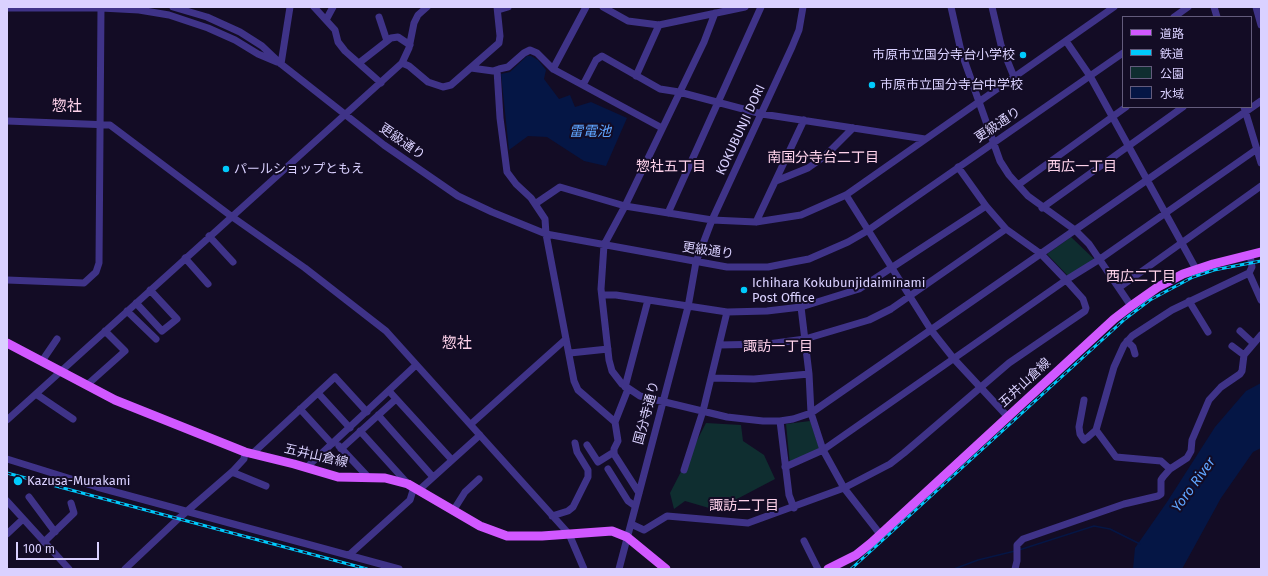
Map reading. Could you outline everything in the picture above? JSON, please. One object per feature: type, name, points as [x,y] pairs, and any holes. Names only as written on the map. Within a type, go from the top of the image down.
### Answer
[{"type":"main road","name":"五井山倉線","points":[[828,569],[856,555],[1131,306],[1158,287],[1196,269],[1261,252]]},
{"type":"main road","name":"五井山倉線","points":[[7,343],[115,400],[249,453],[338,477],[385,478],[414,487],[480,526],[507,536],[520,537],[612,531],[628,537],[666,569]]},
{"type":"street","name":"更級通り","points":[[173,7],[207,17],[240,32],[262,46],[281,64],[384,145],[458,196],[492,212],[546,234],[726,267],[768,267],[809,259],[848,242],[867,231],[994,141],[1122,54]]},
{"type":"street","points":[[281,64],[290,7]]},
{"type":"street","points":[[314,7],[335,30],[338,42],[381,83]]},
{"type":"street","points":[[326,20],[333,7]]},
{"type":"street","points":[[402,63],[428,82],[443,87],[451,85],[499,43],[500,36],[498,9],[508,7]]},
{"type":"street","points":[[552,69],[586,7]]},
{"type":"street","points":[[603,7],[628,21],[659,25],[715,13],[724,9],[745,7]]},
{"type":"street","points":[[668,213],[761,7]]},
{"type":"street","name":"KOKUBUNJI DORI","points":[[696,262],[712,220],[762,114],[799,30],[803,7]]},
{"type":"street","points":[[951,7],[961,51],[1000,161],[1018,185],[1042,208],[1075,230],[1089,244],[1120,287],[1131,306]]},
{"type":"street","points":[[992,7],[1001,45],[1014,77]]},
{"type":"street","points":[[1175,16],[1188,7]]},
{"type":"street","points":[[1256,7],[1261,25]]},
{"type":"street","name":"更級通り","points":[[7,8],[101,8],[139,10],[170,15],[208,28],[235,40],[258,54],[281,64]]},
{"type":"street","points":[[7,280],[84,282],[96,272],[99,263],[101,8]]},
{"type":"street","points":[[7,420],[402,63],[410,45],[414,23],[424,8]]},
{"type":"street","points":[[535,204],[560,187],[625,206],[712,220],[756,222],[801,215],[846,195],[1066,41],[1109,8]]},
{"type":"street","points":[[715,13],[704,42],[625,206],[604,245],[602,295],[612,371],[627,388],[640,396],[703,411],[750,420],[793,419],[811,413],[1041,254],[1245,109],[1261,163]]},
{"type":"street","points":[[379,17],[387,41]]},
{"type":"street","points":[[636,76],[659,25]]},
{"type":"street","points":[[359,63],[391,38],[398,37],[410,45]]},
{"type":"street","points":[[1066,41],[1090,76],[1148,179],[1181,244],[1196,269]]},
{"type":"street","points":[[471,68],[496,70],[508,67],[524,53],[530,50],[537,53],[552,69],[662,128]]},
{"type":"street","points":[[583,85],[596,60],[602,56],[660,90],[679,92],[762,114],[925,139]]},
{"type":"street","points":[[496,70],[507,172],[535,204],[545,219],[546,234],[566,339],[578,390],[615,422]]},
{"type":"street","points":[[1252,106],[1261,101]]},
{"type":"street","points":[[1018,185],[1125,108]]},
{"type":"street","points":[[1042,208],[1182,108]]},
{"type":"street","points":[[756,222],[804,120]]},
{"type":"street","points":[[7,121],[110,125],[231,216],[305,268],[386,331],[569,534],[584,569]]},
{"type":"street","points":[[776,180],[808,168],[825,156],[854,128]]},
{"type":"street","points":[[785,468],[823,450],[1066,280],[1100,259],[1257,149]]},
{"type":"street","points":[[631,524],[644,530],[667,516],[748,523],[794,508],[844,488],[890,464],[1008,363],[1085,311],[1086,308],[1083,299],[1041,254],[1006,229],[986,206],[958,167]]},
{"type":"street","points":[[1120,287],[1261,186]]},
{"type":"street","points":[[846,195],[867,231],[931,330],[954,359],[1008,417]]},
{"type":"street","points":[[602,295],[648,300],[727,312],[767,311],[801,307],[859,289],[986,206]]},
{"type":"street","points":[[719,345],[768,344],[805,339],[870,320],[892,309],[1006,229]]},
{"type":"street","points":[[209,236],[233,262]]},
{"type":"street","points":[[1084,400],[1079,427],[1080,434],[1086,439],[1096,430],[1114,367],[1127,341],[1142,328],[1189,301],[1249,273],[1252,267],[1250,255]]},
{"type":"street","points":[[185,258],[208,284]]},
{"type":"street","name":"国分寺通り","points":[[619,569],[688,307],[696,262]]},
{"type":"street","points":[[1249,273],[1261,300]]},
{"type":"street","points":[[136,303],[162,331],[177,319],[150,290]]},
{"type":"street","points":[[587,446],[598,462],[614,452],[618,441],[615,422],[627,388],[648,300]]},
{"type":"street","points":[[1189,301],[1208,332]]},
{"type":"street","points":[[801,307],[809,374],[811,413],[823,450],[844,488],[880,534]]},
{"type":"street","points":[[127,311],[156,340]]},
{"type":"street","points":[[684,470],[703,411],[727,312]]},
{"type":"street","points":[[87,385],[125,351],[105,330]]},
{"type":"street","points":[[1240,331],[1253,343]]},
{"type":"street","points":[[1015,569],[1017,561],[1017,545],[1022,539],[1124,504],[1158,496],[1161,489],[1161,480],[1170,469],[1187,458],[1191,451],[1192,440],[1209,400],[1221,387],[1240,374],[1242,371],[1244,356],[1261,335]]},
{"type":"street","points":[[42,361],[57,339]]},
{"type":"street","points":[[471,424],[566,339]]},
{"type":"street","points":[[1127,341],[1133,347],[1135,354]]},
{"type":"street","points":[[1232,346],[1244,356]]},
{"type":"street","points":[[570,353],[608,349]]},
{"type":"street","points":[[307,468],[416,365]]},
{"type":"street","points":[[711,378],[754,379],[809,374]]},
{"type":"street","points":[[125,569],[186,512],[232,472],[249,453],[335,377],[367,412]]},
{"type":"street","points":[[389,391],[452,460]]},
{"type":"street","points":[[318,393],[350,428]]},
{"type":"street","points":[[36,394],[73,419]]},
{"type":"street","points":[[341,449],[396,399]]},
{"type":"street","points":[[300,409],[369,478]]},
{"type":"street","points":[[378,416],[433,477]]},
{"type":"street","points":[[780,420],[789,495],[794,508]]},
{"type":"street","points":[[1096,430],[1116,457],[1161,461],[1170,469]]},
{"type":"street","points":[[360,431],[414,487]]},
{"type":"street","points":[[348,555],[410,500],[414,487],[433,477],[480,434]]},
{"type":"street","points":[[552,516],[568,511],[573,507],[588,477],[588,470],[577,452],[575,443]]},
{"type":"street","points":[[614,452],[639,493]]},
{"type":"street","points":[[7,458],[97,487],[399,569]]},
{"type":"street","points":[[608,469],[628,501],[635,506]]},
{"type":"street","points":[[232,472],[266,486]]},
{"type":"street","points":[[453,511],[465,492],[479,479]]},
{"type":"street","points":[[29,497],[55,532]]},
{"type":"street","points":[[7,501],[69,569]]},
{"type":"street","points":[[44,542],[74,513],[71,503]]},
{"type":"street","points":[[7,534],[23,519]]},
{"type":"street","points":[[804,541],[818,569]]},
{"type":"green space","points":[[1071,237],[1094,259],[1069,277],[1047,254]]},
{"type":"green space","points":[[810,421],[820,450],[790,465],[786,424]]},
{"type":"green space","points":[[706,423],[741,425],[743,441],[764,455],[775,479],[716,510],[685,501],[674,509],[670,493]]},
{"type":"water","name":"雷電池","points":[[527,56],[531,56],[538,60],[546,70],[544,79],[559,99],[570,95],[575,107],[591,102],[627,118],[606,166],[584,161],[547,137],[528,136],[509,150],[501,74],[510,72]]},
{"type":"water","name":"Yoro River","points":[[1261,383],[1261,448],[1253,452],[1221,498],[1182,569],[1133,569],[1135,548],[1167,502],[1215,427],[1246,391]]},
{"type":"waterway","points":[[1019,550],[1094,526],[1110,529],[1140,544]]},
{"type":"waterway","points":[[954,569],[978,560],[1015,551]]},
{"type":"railway","points":[[851,569],[1125,319],[1150,300],[1193,277],[1214,270],[1261,261]]},
{"type":"railway","points":[[7,473],[367,569]]},
{"type":"place","name":"市原市立国分寺台小学校","points":[[1023,55]]},
{"type":"place","name":"市原市立国分寺台中学校","points":[[872,85]]},
{"type":"place","name":"パールショップともえ","points":[[226,169]]},
{"type":"place","name":"Ichihara Kokubunjidaiminami Post Office","points":[[744,290]]},
{"type":"place","name":"Kazusa-Murakami","points":[[18,481]]},
{"type":"district","name":"惣社","points":[[67,107]]},
{"type":"district","name":"南国分寺台二丁目","points":[[823,158]]},
{"type":"district","name":"惣社五丁目","points":[[671,167]]},
{"type":"district","name":"西広一丁目","points":[[1082,167]]},
{"type":"district","name":"西広二丁目","points":[[1141,277]]},
{"type":"district","name":"惣社","points":[[457,344]]},
{"type":"district","name":"諏訪一丁目","points":[[778,347]]},
{"type":"district","name":"諏訪二丁目","points":[[744,506]]}]
